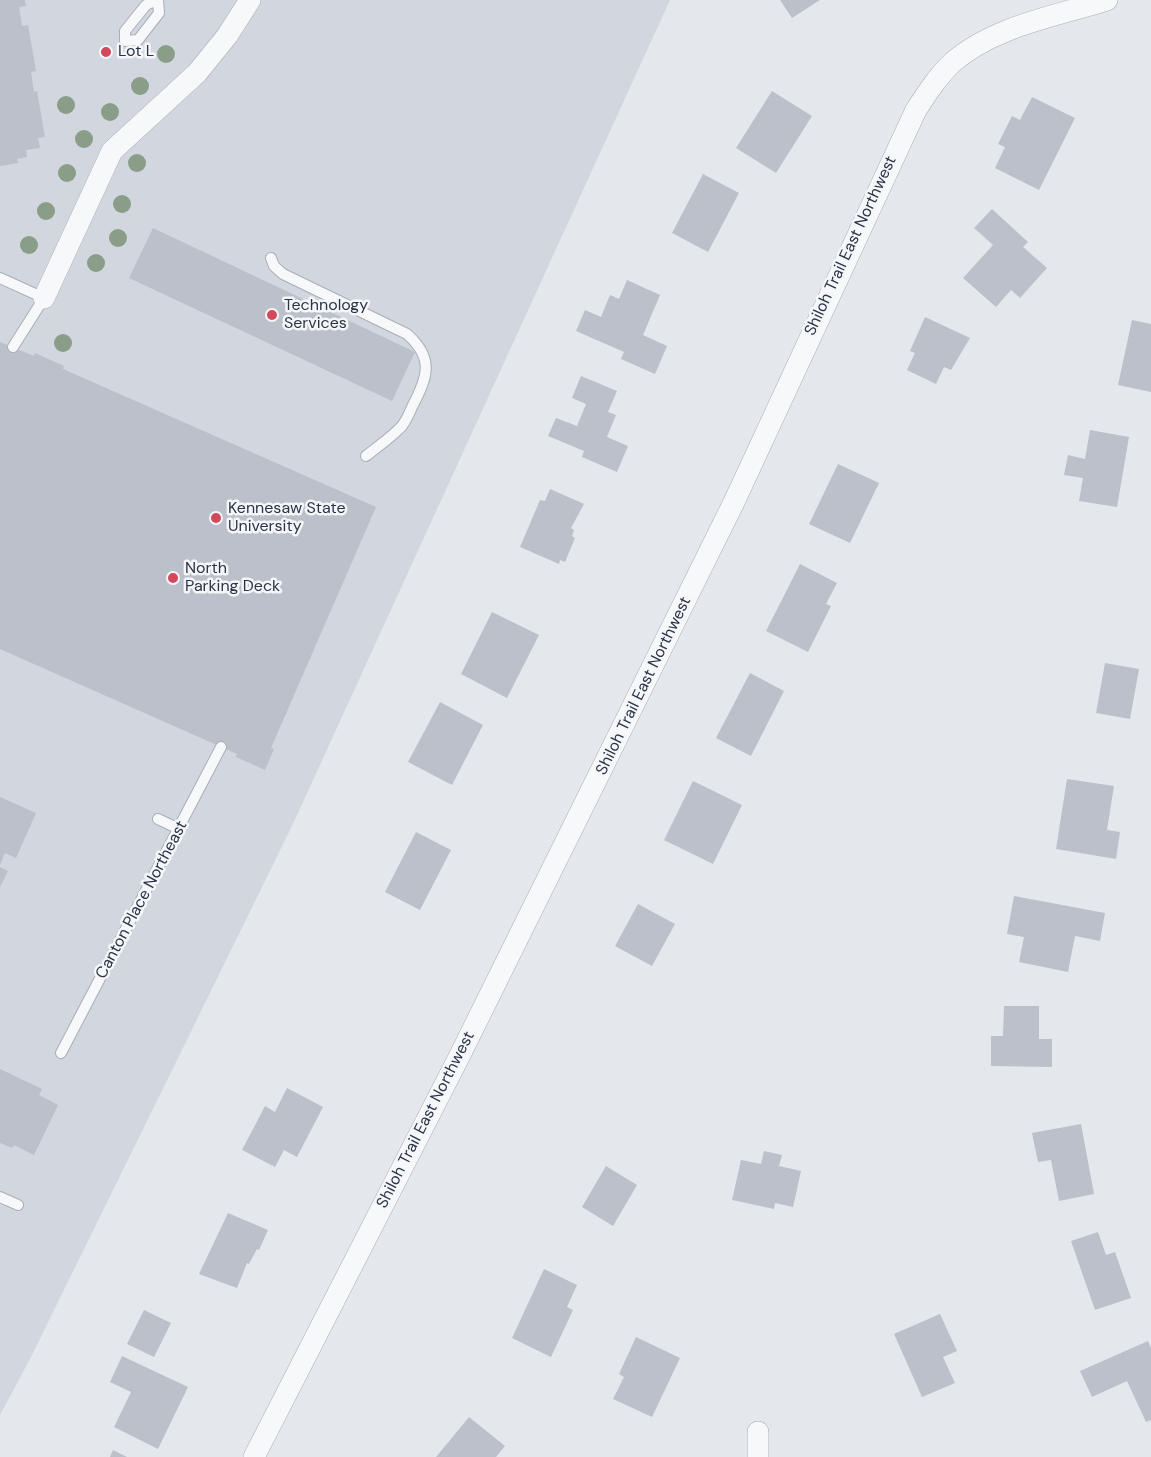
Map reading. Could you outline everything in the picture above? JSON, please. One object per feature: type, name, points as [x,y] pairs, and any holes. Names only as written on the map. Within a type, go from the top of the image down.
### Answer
[{"type":"street","points":[[44,298],[112,152],[197,73],[227,36],[248,0]]},
{"type":"street","name":"Shiloh Trail East Northwest","points":[[254,1457],[459,1057],[729,513],[916,110],[954,62],[976,47],[1000,34],[1107,0]]},
{"type":"street","points":[[758,1432],[758,1457]]},
{"type":"lane","points":[[158,0],[159,13],[138,40],[126,41],[125,31],[146,5],[158,0]]},
{"type":"lane","points":[[271,258],[283,274],[407,334],[417,343],[424,355],[427,368],[425,382],[401,428],[366,456]]},
{"type":"lane","points":[[0,278],[44,298],[13,347]]},
{"type":"lane","name":"Canton Place Northeast","points":[[61,1053],[221,747]]},
{"type":"lane","points":[[158,819],[179,829]]},
{"type":"lane","points":[[0,1197],[18,1205]]},
{"type":"shaded area","name":"Kennesaw State University","points":[[0,0],[670,0],[292,826],[30,1359],[0,1415]]},
{"type":"building","points":[[0,0],[25,0],[26,6],[19,7],[22,26],[28,25],[36,71],[31,72],[34,92],[37,91],[45,137],[38,138],[40,148],[26,150],[27,157],[17,159],[18,163],[0,166]]},
{"type":"building","points":[[780,0],[820,0],[792,18]]},
{"type":"building","points":[[772,91],[812,116],[776,173],[736,148]]},
{"type":"building","points":[[1032,97],[1075,118],[1039,190],[995,168],[1005,147],[998,144],[1012,116],[1020,120]]},
{"type":"building","points":[[703,174],[739,193],[708,252],[672,233]]},
{"type":"building","points":[[992,209],[1028,242],[1023,247],[1047,268],[1020,298],[1011,290],[996,307],[963,278],[993,245],[974,228]]},
{"type":"building","name":"Technology Services","points":[[153,228],[415,352],[392,401],[129,278]]},
{"type":"building","points":[[627,280],[660,295],[643,335],[667,346],[655,374],[621,359],[624,352],[576,331],[585,310],[601,317],[610,295],[619,299]]},
{"type":"building","points":[[925,317],[970,338],[951,370],[944,367],[936,384],[907,370],[915,353],[910,351]]},
{"type":"building","points":[[1132,320],[1151,324],[1151,392],[1118,385]]},
{"type":"building","name":"North Parking Deck","points":[[0,342],[34,356],[35,353],[64,366],[63,369],[376,507],[271,748],[274,749],[265,770],[236,757],[237,754],[0,649]]},
{"type":"building","points":[[581,376],[617,391],[608,412],[616,415],[607,437],[628,446],[617,472],[582,457],[584,451],[548,436],[556,418],[577,426],[586,404],[572,398]]},
{"type":"building","points":[[1090,430],[1129,437],[1117,507],[1079,501],[1083,478],[1064,475],[1068,455],[1085,459]]},
{"type":"building","points":[[838,464],[879,483],[850,543],[809,524]]},
{"type":"building","points":[[550,489],[584,504],[571,528],[574,530],[572,536],[575,538],[565,562],[560,560],[559,564],[520,547],[540,500],[545,501]]},
{"type":"building","points":[[800,564],[837,583],[826,604],[831,606],[808,652],[766,631]]},
{"type":"building","points":[[492,612],[539,635],[507,698],[461,674]]},
{"type":"building","points":[[1105,663],[1139,669],[1130,719],[1096,713]]},
{"type":"building","points":[[750,673],[784,691],[751,756],[716,738]]},
{"type":"building","points":[[440,702],[483,725],[452,785],[408,762]]},
{"type":"building","points":[[1067,779],[1114,786],[1107,830],[1120,832],[1116,859],[1056,849]]},
{"type":"building","points":[[693,781],[742,805],[713,864],[664,840]]},
{"type":"building","points":[[0,797],[36,813],[16,858],[5,853],[0,865]]},
{"type":"building","points":[[416,832],[451,850],[420,910],[385,892]]},
{"type":"building","points":[[0,867],[8,871],[0,887]]},
{"type":"building","points":[[1014,896],[1105,913],[1100,941],[1075,936],[1068,972],[1019,962],[1024,937],[1007,934]]},
{"type":"building","points":[[638,904],[675,924],[652,966],[615,946]]},
{"type":"building","points":[[1004,1006],[1039,1006],[1039,1039],[1052,1039],[1052,1067],[991,1066],[991,1036],[1003,1036]]},
{"type":"building","points":[[0,1069],[42,1089],[39,1095],[58,1105],[34,1155],[14,1145],[12,1148],[0,1143]]},
{"type":"building","points":[[287,1088],[323,1107],[297,1157],[284,1150],[275,1167],[242,1150],[265,1106],[275,1112]]},
{"type":"building","points":[[1081,1124],[1094,1194],[1059,1201],[1051,1160],[1038,1162],[1032,1133]]},
{"type":"building","points":[[764,1151],[782,1155],[779,1166],[801,1171],[793,1207],[775,1203],[774,1209],[732,1200],[741,1160],[761,1164]]},
{"type":"building","points":[[606,1166],[637,1185],[613,1226],[582,1207]]},
{"type":"building","points":[[228,1213],[268,1230],[259,1250],[257,1249],[249,1264],[247,1263],[237,1288],[199,1274]]},
{"type":"building","points":[[1098,1232],[1106,1255],[1115,1252],[1131,1298],[1095,1310],[1071,1241]]},
{"type":"building","points":[[544,1269],[577,1285],[567,1307],[573,1310],[551,1357],[512,1338]]},
{"type":"building","points":[[144,1310],[171,1323],[154,1357],[127,1344]]},
{"type":"building","points":[[940,1314],[957,1351],[943,1357],[955,1383],[922,1397],[894,1334]]},
{"type":"building","points":[[636,1337],[680,1358],[652,1417],[613,1399],[624,1377],[619,1374]]},
{"type":"building","points":[[1148,1341],[1151,1348],[1151,1420],[1146,1422],[1127,1381],[1092,1397],[1080,1371]]},
{"type":"building","points":[[122,1356],[188,1387],[158,1449],[114,1427],[131,1392],[110,1382]]},
{"type":"building","points":[[469,1417],[505,1446],[496,1457],[436,1457]]},
{"type":"building","points":[[113,1450],[127,1457],[110,1457]]},
{"type":"place","name":"Lot L","points":[[106,52]]},
{"type":"place","name":"Technology Services","points":[[272,315]]},
{"type":"place","name":"Kennesaw State University","points":[[216,518]]},
{"type":"place","name":"North Parking Deck","points":[[173,578]]}]
